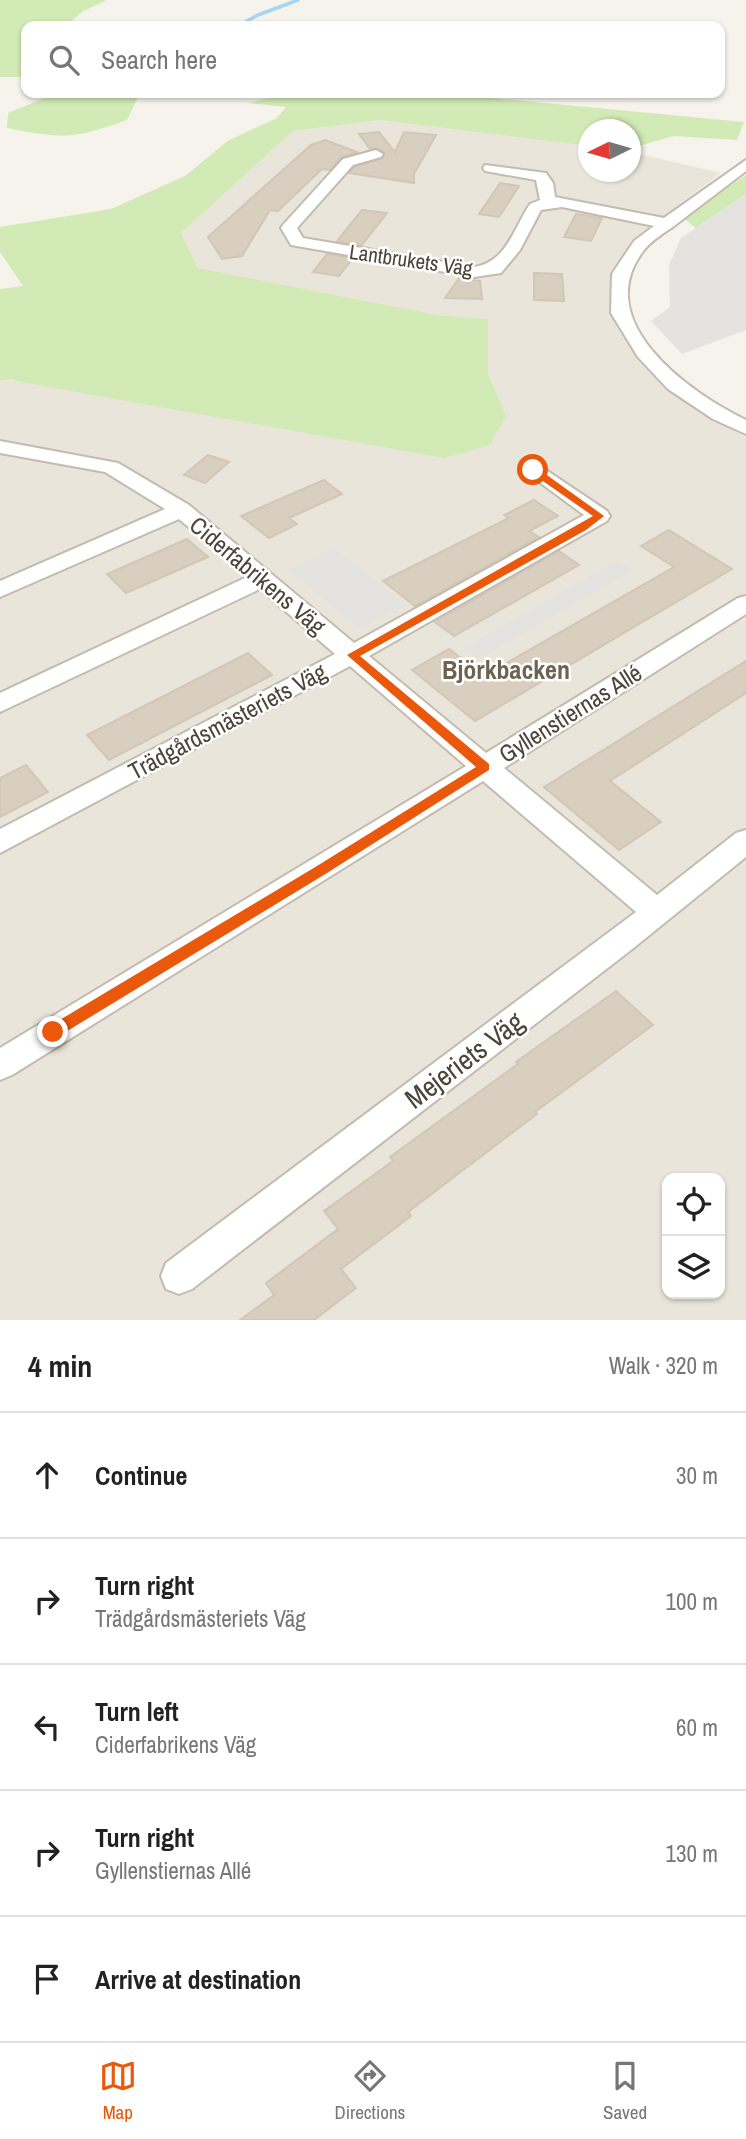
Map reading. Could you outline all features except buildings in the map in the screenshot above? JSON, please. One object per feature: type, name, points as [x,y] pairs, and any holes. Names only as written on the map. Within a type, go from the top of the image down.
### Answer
[{"type":"street","name":"Lantbrukets Väg","points":[[376,154],[348,162],[289,228],[297,242],[452,270],[474,272],[495,269],[512,250],[535,207],[548,202]]},
{"type":"street","points":[[746,164],[663,223],[639,244],[620,274],[620,313],[644,353],[675,385],[720,415],[746,428]]},
{"type":"street","points":[[490,168],[541,176],[547,183],[548,202],[562,202],[663,223]]},
{"type":"street","name":"Ciderfabrikens Väg","points":[[0,447],[111,467],[181,510],[655,911]]},
{"type":"street","name":"Trädgårdsmästeriets Väg","points":[[0,842],[352,655],[582,528],[599,516],[533,470]]},
{"type":"street","name":"Ciderfabrikens Väg","points":[[0,590],[181,510]]},
{"type":"street","points":[[0,703],[262,579]]},
{"type":"street","name":"Gyllenstiernas Allé","points":[[0,1065],[345,855],[746,603]]},
{"type":"street","name":"Mejeriets Väg","points":[[179,1276],[620,941],[746,841]]},
{"type":"shaded area","points":[[380,120],[578,145],[578,182],[641,182],[641,154],[721,173],[631,241],[610,276],[611,313],[649,372],[706,416],[746,437],[746,1320],[0,1320],[0,380],[506,415],[488,374],[488,319],[438,315],[198,268],[181,233],[293,131]]},
{"type":"shaded area","points":[[746,194],[746,330],[682,354],[651,321],[670,307],[669,265],[681,238]]},
{"type":"shaded area","points":[[334,548],[407,605],[360,629],[289,570]]},
{"type":"shaded area","points":[[618,560],[633,570],[479,659],[464,648]]},
{"type":"green space","points":[[0,0],[107,0],[82,12],[71,21],[21,21],[21,77],[0,77]]},
{"type":"green space","points":[[45,98],[138,98],[127,120],[80,134],[42,134],[7,128],[8,113]]},
{"type":"green space","points":[[268,98],[491,98],[744,122],[737,140],[674,136],[641,145],[641,119],[578,119],[578,145],[380,120],[293,131],[181,233],[198,268],[438,315],[488,319],[488,374],[506,415],[490,445],[444,458],[0,380],[0,289],[23,286],[0,252],[0,227],[111,209],[185,176],[229,140],[277,118],[286,107],[248,103]]},
{"type":"green space","points":[[746,175],[746,194],[696,228],[682,217]]},
{"type":"waterway","points":[[247,21],[298,0]]},
{"type":"district","name":"Björkbacken","points":[[506,669]]},
{"type":"route","points":[[53,1032],[484,767],[352,655],[582,528],[599,516],[533,470]]}]
